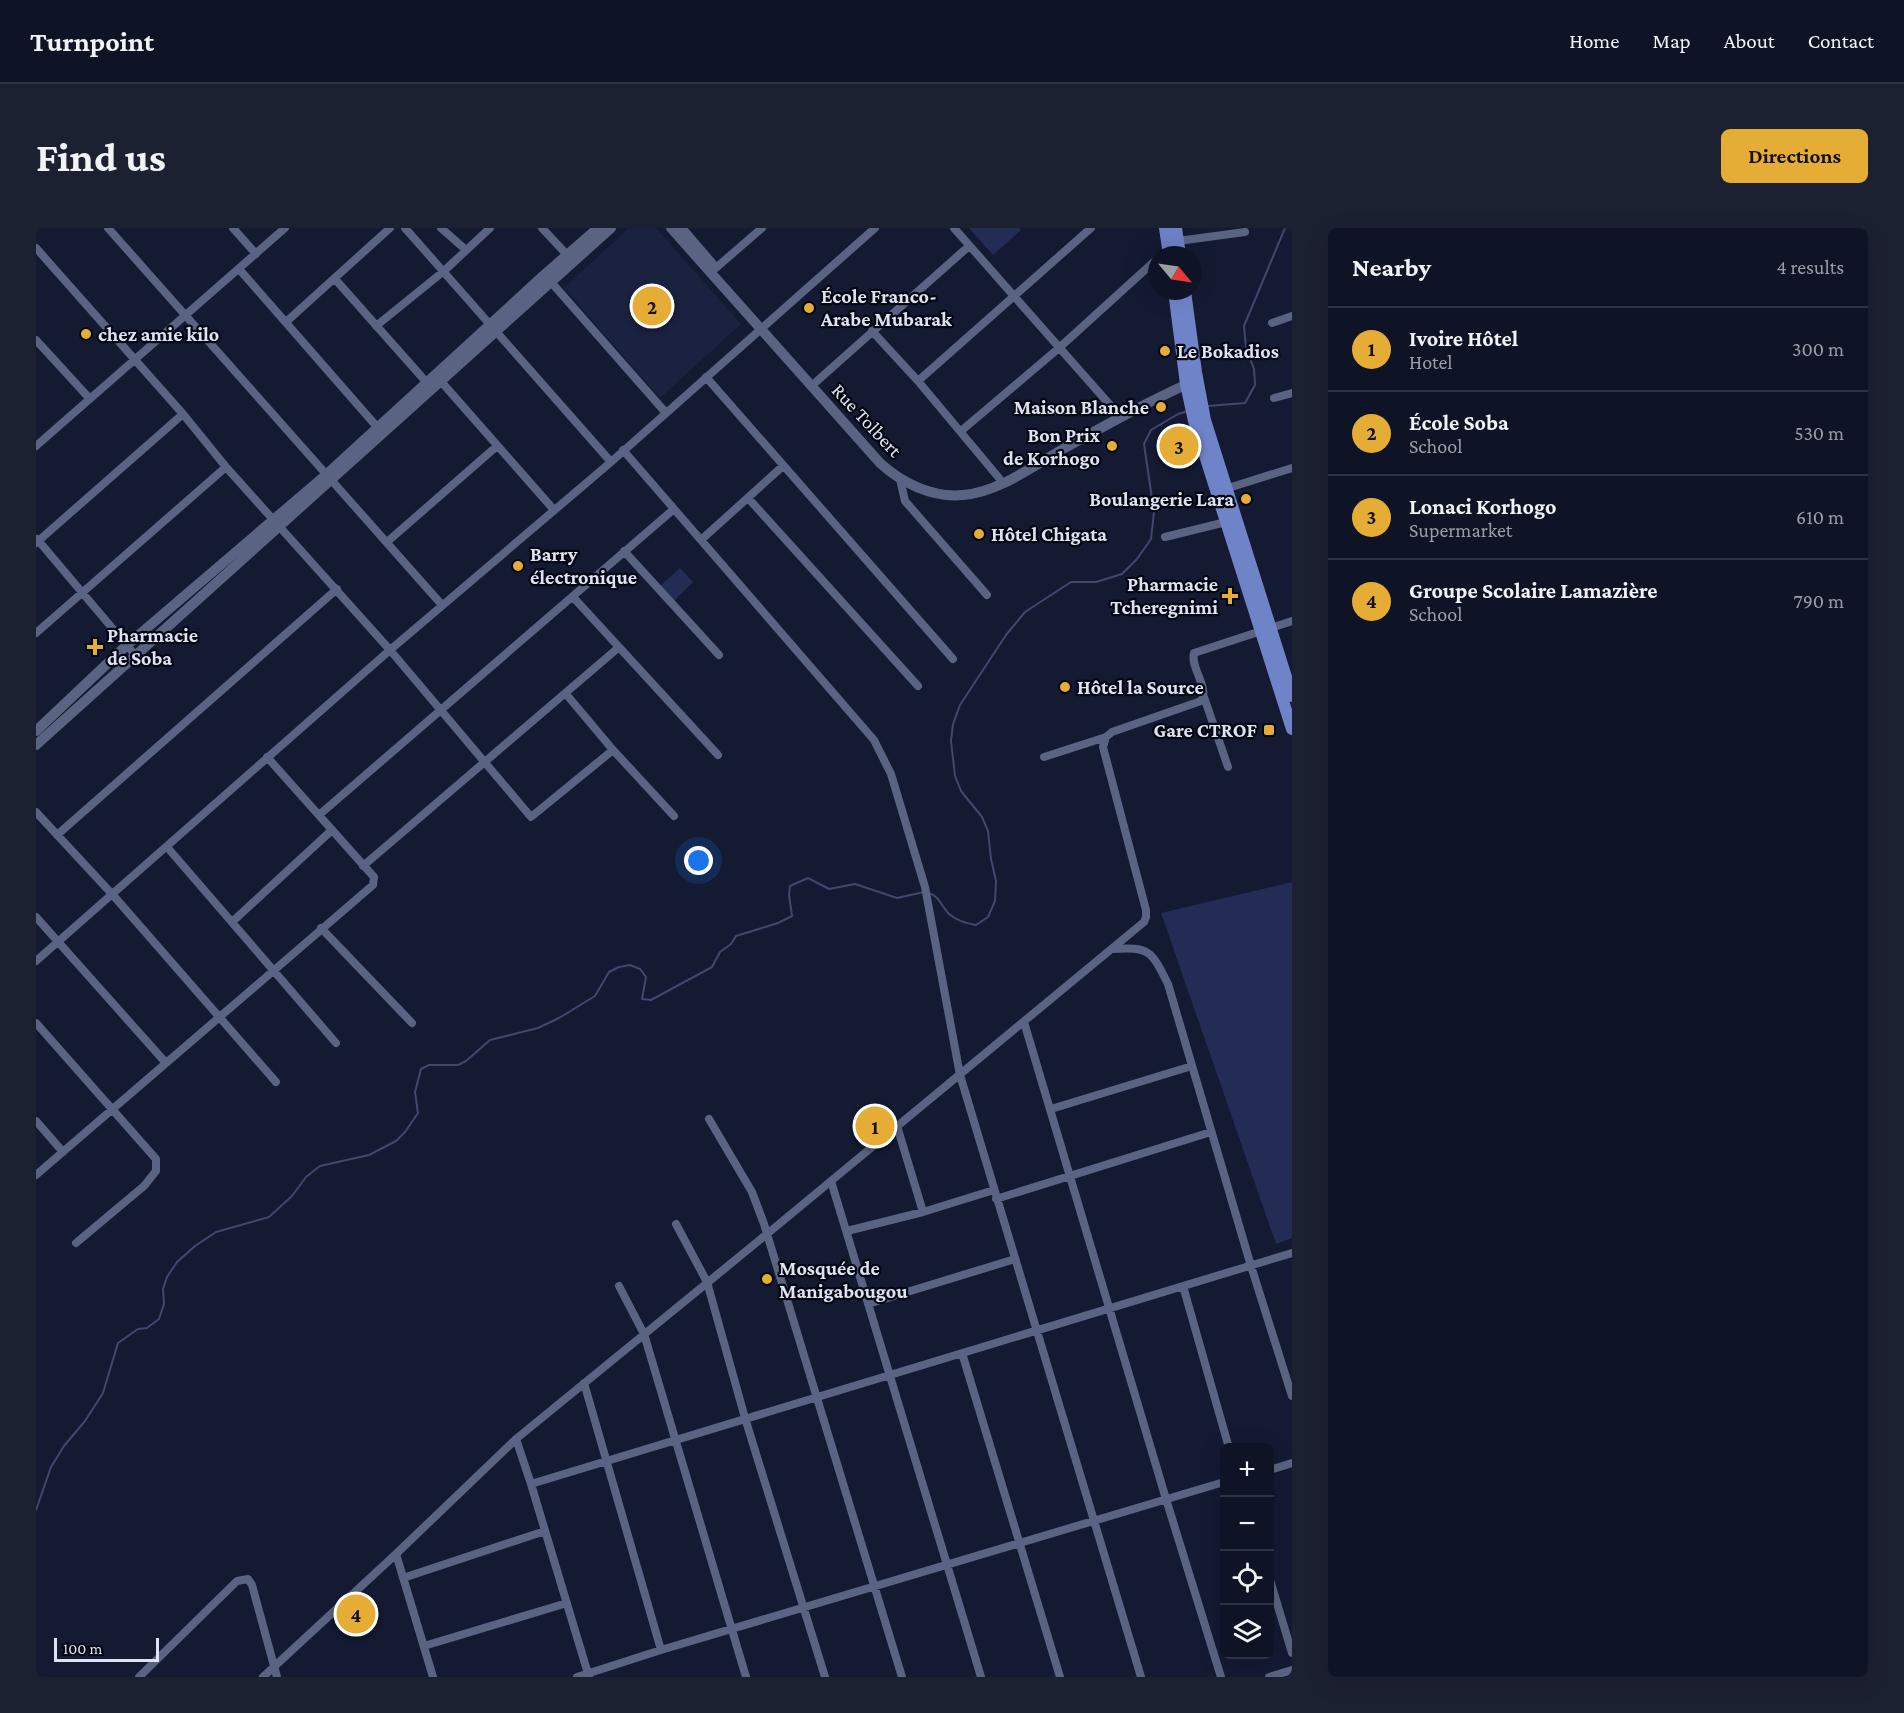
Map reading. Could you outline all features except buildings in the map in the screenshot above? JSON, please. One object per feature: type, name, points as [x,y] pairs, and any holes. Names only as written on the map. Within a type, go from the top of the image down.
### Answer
[{"type":"main road","points":[[1165,228],[1171,246]]},
{"type":"main road","points":[[1173,246],[1176,228]]},
{"type":"main road","points":[[1176,300],[1200,421],[1289,697],[1292,729]]},
{"type":"main road","points":[[1186,300],[1192,383]]},
{"type":"main road","points":[[1221,490],[1226,522],[1266,629]]},
{"type":"street","points":[[108,228],[442,605]]},
{"type":"street","points":[[233,228],[256,254]]},
{"type":"street","points":[[37,443],[285,228]]},
{"type":"street","points":[[286,322],[390,228]]},
{"type":"street","points":[[405,228],[611,462]]},
{"type":"street","points":[[441,228],[466,250]]},
{"type":"street","points":[[376,326],[444,271],[490,228]]},
{"type":"street","points":[[542,228],[570,258]]},
{"type":"street","points":[[494,327],[551,282],[598,228]]},
{"type":"street","points":[[330,477],[378,428],[570,258],[611,228]]},
{"type":"street","name":"Rue Tolbert","points":[[671,228],[817,381],[884,458],[904,473],[926,484],[954,489],[976,486],[999,478],[1118,413],[1192,383]]},
{"type":"street","name":"Rue Tolbert","points":[[681,228],[713,271]]},
{"type":"street","points":[[713,271],[762,228]]},
{"type":"street","points":[[36,961],[390,650],[611,462],[875,228]]},
{"type":"street","points":[[954,228],[1118,413]]},
{"type":"street","points":[[918,381],[1090,228]]},
{"type":"street","points":[[1188,246],[1245,232]]},
{"type":"street","points":[[817,381],[969,246]]},
{"type":"street","points":[[36,248],[183,414],[226,467],[390,650],[531,817],[614,750]]},
{"type":"street","points":[[961,431],[1059,348],[1148,267]]},
{"type":"street","points":[[239,269],[378,428]]},
{"type":"street","points":[[335,279],[376,326],[497,446],[554,510]]},
{"type":"street","points":[[551,282],[666,413]]},
{"type":"street","points":[[1272,322],[1292,316]]},
{"type":"street","name":"Rue Tolbert","points":[[764,326],[880,463],[900,479],[924,490],[941,494],[964,495],[1002,484],[1122,416],[1192,383]]},
{"type":"street","points":[[872,331],[918,381],[999,478]]},
{"type":"street","points":[[36,340],[90,399]]},
{"type":"street","points":[[706,377],[953,659]]},
{"type":"street","points":[[36,731],[330,477],[433,381]]},
{"type":"street","points":[[1274,398],[1292,393]]},
{"type":"street","points":[[131,650],[37,541],[183,414]]},
{"type":"street","points":[[387,542],[497,446]]},
{"type":"street","points":[[623,450],[874,740],[891,774],[925,887],[960,1075],[1141,1677]]},
{"type":"street","points":[[701,540],[783,466]]},
{"type":"street","points":[[36,633],[226,467]]},
{"type":"street","points":[[1221,490],[1292,468]]},
{"type":"street","points":[[900,479],[905,501],[987,595]]},
{"type":"street","points":[[748,498],[918,686]]},
{"type":"street","points":[[319,815],[674,509]]},
{"type":"street","points":[[1165,537],[1226,522]]},
{"type":"street","points":[[624,551],[719,655]]},
{"type":"street","points":[[57,835],[337,590]]},
{"type":"street","points":[[573,597],[718,755]]},
{"type":"street","points":[[1228,767],[1193,662],[1194,653],[1292,621]]},
{"type":"street","points":[[363,866],[618,648]]},
{"type":"street","points":[[36,745],[131,650]]},
{"type":"street","points":[[566,694],[674,816]]},
{"type":"street","points":[[1044,757],[1106,737],[1112,732],[1201,701],[1204,697]]},
{"type":"street","points":[[263,1677],[516,1439],[1138,927],[1146,917],[1146,910],[1103,747],[1106,737]]},
{"type":"street","points":[[36,1175],[373,885],[374,877],[267,757]]},
{"type":"street","points":[[36,813],[112,894],[276,1082]]},
{"type":"street","points":[[232,922],[332,830]]},
{"type":"street","points":[[167,847],[336,1043]]},
{"type":"street","points":[[36,917],[166,1063]]},
{"type":"street","points":[[321,928],[412,1023]]},
{"type":"street","points":[[1111,950],[1136,948],[1149,953],[1157,961],[1168,984],[1292,1396]]},
{"type":"street","points":[[1024,1022],[1221,1677]]},
{"type":"street","points":[[36,1023],[156,1159],[156,1171],[144,1186],[76,1243]]},
{"type":"street","points":[[1051,1109],[1192,1066]]},
{"type":"street","points":[[709,1119],[752,1192],[767,1234],[902,1677]]},
{"type":"street","points":[[36,1121],[63,1152]]},
{"type":"street","points":[[897,1126],[923,1212]]},
{"type":"street","points":[[996,1199],[1211,1132]]},
{"type":"street","points":[[831,1181],[981,1677]]},
{"type":"street","points":[[847,1231],[923,1212],[994,1190]]},
{"type":"street","points":[[676,1224],[707,1282],[745,1418],[825,1677]]},
{"type":"street","points":[[531,1484],[1292,1253]]},
{"type":"street","points":[[868,1304],[1014,1259]]},
{"type":"street","points":[[619,1286],[644,1334],[746,1677]]},
{"type":"street","points":[[1183,1286],[1228,1443]]},
{"type":"street","points":[[962,1353],[1060,1677]]},
{"type":"street","points":[[584,1383],[662,1650]]},
{"type":"street","points":[[516,1439],[589,1675]]},
{"type":"street","points":[[1274,1468],[1292,1463]]},
{"type":"street","points":[[577,1677],[1220,1483]]},
{"type":"street","points":[[403,1578],[545,1531]]},
{"type":"street","points":[[396,1554],[433,1677]]},
{"type":"street","points":[[139,1677],[237,1581],[243,1579],[248,1579],[252,1585],[277,1677]]},
{"type":"street","points":[[1274,1596],[1292,1653]]},
{"type":"street","points":[[424,1646],[567,1602]]},
{"type":"street","points":[[1269,1677],[1292,1670]]},
{"type":"shaded area","points":[[629,228],[656,228],[741,324],[660,398],[564,288]]},
{"type":"shaded area","points":[[969,228],[1019,228],[1021,230],[993,255]]},
{"type":"shaded area","points":[[680,568],[693,582],[674,601],[660,586]]},
{"type":"shaded area","points":[[1292,882],[1292,1238],[1276,1244],[1161,913]]},
{"type":"waterway","points":[[1208,406],[1245,403],[1255,385],[1254,369],[1246,348],[1244,326],[1285,228]]},
{"type":"waterway","points":[[929,893],[958,920],[976,925],[988,917],[995,901],[996,881],[988,831],[982,817],[961,791],[955,776],[951,741],[953,724],[960,705],[1006,635],[1025,612],[1071,582],[1096,582],[1122,574],[1137,559],[1151,539],[1154,512],[1144,444],[1151,430],[1178,414],[1188,411]]},
{"type":"waterway","points":[[36,1510],[51,1467],[103,1393],[118,1343],[138,1329],[147,1328],[159,1319],[164,1304],[163,1289],[167,1277],[177,1262],[216,1232],[269,1217],[292,1196],[306,1177],[320,1166],[369,1155],[396,1141],[418,1113],[415,1092],[421,1069],[429,1065],[458,1065],[490,1040],[538,1028],[559,1018],[595,996],[609,972],[619,967],[630,965],[640,969],[646,977],[642,999],[651,1000],[712,967],[720,952],[731,944],[736,936],[778,923],[792,916],[790,886],[808,878],[829,889],[855,884],[897,898],[924,892]]},
{"type":"place","name":"École Soba","points":[[652,306]]},
{"type":"place","name":"École Franco- Arabe Mubarak","points":[[809,308]]},
{"type":"place","name":"chez amie kilo","points":[[86,334]]},
{"type":"place","name":"Le Bokadios","points":[[1165,351]]},
{"type":"place","name":"Maison Blanche","points":[[1161,407]]},
{"type":"place","name":"Bon Prix de Korhogo","points":[[1112,446]]},
{"type":"place","name":"Lonaci Korhogo","points":[[1179,446]]},
{"type":"place","name":"Boulangerie Lara","points":[[1246,499]]},
{"type":"place","name":"Hôtel Chigata","points":[[979,534]]},
{"type":"place","name":"Barry électronique","points":[[518,566]]},
{"type":"place","name":"Pharmacie Tcheregnimi","points":[[1230,596]]},
{"type":"place","name":"Pharmacie de Soba","points":[[95,647]]},
{"type":"place","name":"Hôtel la Source","points":[[1065,687]]},
{"type":"place","name":"Gare CTROF","points":[[1269,730]]},
{"type":"place","name":"Ivoire Hôtel","points":[[875,1126]]},
{"type":"place","name":"Mosquée de Manigabougou","points":[[767,1279]]},
{"type":"place","name":"Groupe Scolaire Lamazière","points":[[356,1614]]}]
